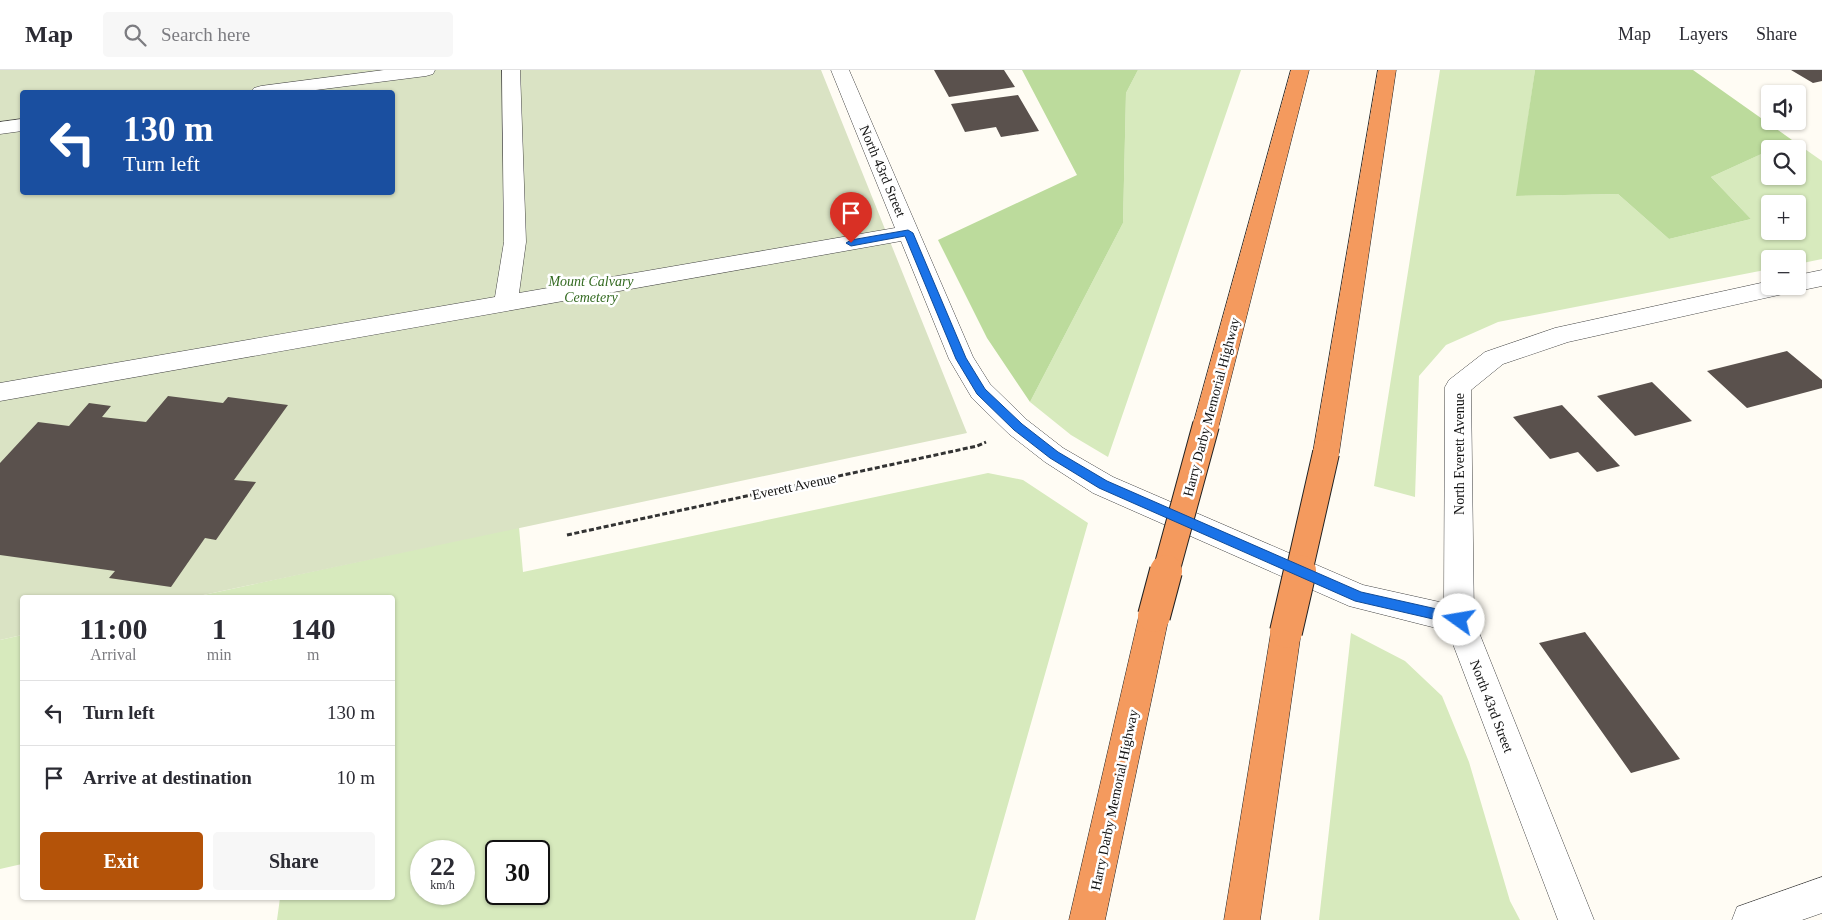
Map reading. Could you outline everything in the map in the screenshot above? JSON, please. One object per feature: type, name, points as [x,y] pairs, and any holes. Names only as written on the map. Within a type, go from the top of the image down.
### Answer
[{"type":"highway","points":[[1242,920],[1286,632],[1326,453],[1388,70]]},
{"type":"highway","name":"Harry Darby Memorial Highway","points":[[1087,920],[1154,616],[1206,425],[1296,75]]},
{"type":"street","points":[[276,90],[426,70]]},
{"type":"street","points":[[506,302],[515,242],[511,70]]},
{"type":"street","name":"North 43rd Street","points":[[840,70],[961,359],[981,391],[1018,427],[1054,455],[1103,485],[1322,581],[1359,597],[1459,620],[1576,920]]},
{"type":"street","points":[[0,128],[20,125]]},
{"type":"street","points":[[0,392],[908,233]]},
{"type":"street","points":[[1806,281],[1822,278]]},
{"type":"street","name":"North Everett Avenue","points":[[1459,620],[1458,387],[1494,358],[1564,334],[1761,291]]},
{"type":"street","points":[[1750,920],[1822,895]]},
{"type":"path","name":"Everett Avenue","points":[[567,535],[977,446],[1018,427]]},
{"type":"green space","name":"Mount Calvary Cemetery","points":[[0,70],[821,70],[967,433],[203,595],[20,595],[20,635],[0,640]]},
{"type":"green space","points":[[1022,70],[1138,70],[1126,93],[1123,223],[1030,402],[987,338],[938,240],[1077,175]]},
{"type":"green space","points":[[1138,70],[1241,70],[1108,457],[1071,435],[1030,402],[1123,223],[1126,93]]},
{"type":"green space","points":[[1440,70],[1535,70],[1517,196],[1618,194],[1669,239],[1751,219],[1711,177],[1761,154],[1761,185],[1806,185],[1806,150],[1822,161],[1822,259],[1806,262],[1806,250],[1761,250],[1761,271],[1498,322],[1446,345],[1419,376],[1415,497],[1374,486]]},
{"type":"green space","points":[[1535,70],[1693,70],[1761,118],[1761,130],[1778,130],[1792,140],[1761,140],[1761,154],[1711,177],[1751,219],[1669,239],[1618,194],[1516,196]]},
{"type":"green space","points":[[988,473],[1023,480],[1088,523],[975,920],[277,920],[280,900],[395,900],[395,595],[203,595],[519,527],[523,572]]},
{"type":"green space","points":[[1351,633],[1405,661],[1442,696],[1469,762],[1510,901],[1520,920],[1319,920]]},
{"type":"green space","points":[[20,635],[20,864],[0,869],[0,640]]},
{"type":"building","points":[[934,70],[1004,70],[1015,87],[949,97]]},
{"type":"building","points":[[1791,70],[1822,70],[1822,81],[1813,83]]},
{"type":"building","points":[[1018,95],[1039,131],[1001,137],[996,127],[965,132],[951,104]]},
{"type":"building","points":[[1787,351],[1822,380],[1822,388],[1747,408],[1707,371]]},
{"type":"building","points":[[1652,382],[1692,421],[1635,436],[1597,396]]},
{"type":"building","points":[[168,396],[223,403],[228,397],[288,405],[234,480],[256,482],[216,540],[205,538],[171,587],[109,578],[115,571],[0,555],[0,463],[38,422],[69,426],[89,403],[111,406],[102,417],[146,422]]},
{"type":"building","points":[[1562,405],[1620,466],[1597,472],[1578,452],[1550,459],[1513,417]]},
{"type":"building","points":[[1585,632],[1680,759],[1631,773],[1539,643]]},
{"type":"route","points":[[851,243],[908,233],[961,359],[981,391],[1018,427],[1054,455],[1103,485],[1359,597],[1459,620]]}]
